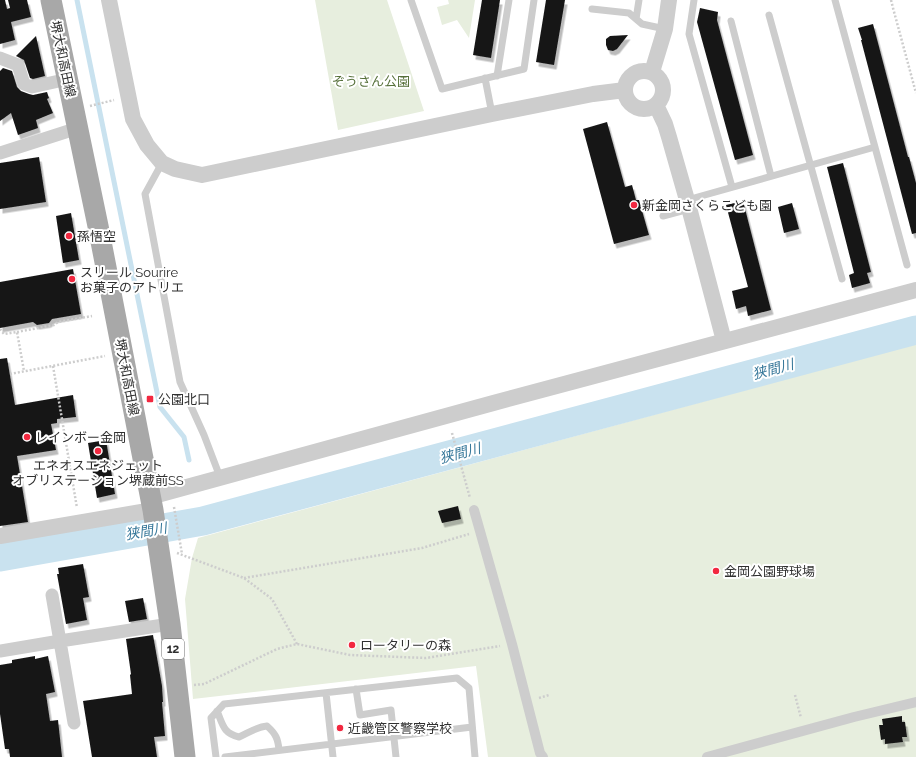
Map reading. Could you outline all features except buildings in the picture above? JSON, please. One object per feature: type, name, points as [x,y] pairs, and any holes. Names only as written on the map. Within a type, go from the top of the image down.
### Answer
[{"type":"main road","name":"堺大和高田線","points":[[51,0],[98,226],[152,509],[165,546],[170,624],[185,757]]},
{"type":"street","points":[[109,0],[133,119],[147,145],[162,163],[176,169],[202,175],[492,114],[592,94],[625,90]]},
{"type":"street","points":[[652,72],[665,29],[669,0]]},
{"type":"street","points":[[0,58],[18,66],[24,84],[32,87],[68,79]]},
{"type":"street","points":[[639,71],[646,71],[652,72],[661,81],[663,94],[656,105],[645,109],[634,106],[629,102],[625,90],[629,78],[639,71]]},
{"type":"street","points":[[656,105],[665,124],[724,341]]},
{"type":"street","points":[[0,154],[78,128]]},
{"type":"street","points":[[0,536],[152,509],[220,477],[916,290]]},
{"type":"street","points":[[474,510],[542,757]]},
{"type":"street","points":[[52,595],[74,723]]},
{"type":"street","points":[[0,651],[170,624]]},
{"type":"street","points":[[707,757],[854,717],[916,702]]},
{"type":"lane","points":[[411,0],[442,89],[524,69],[534,0]]},
{"type":"lane","points":[[498,76],[509,0]]},
{"type":"lane","points":[[636,19],[639,0]]},
{"type":"lane","points":[[694,0],[689,34],[732,187]]},
{"type":"lane","points":[[835,0],[907,265]]},
{"type":"lane","points":[[592,9],[629,13],[642,24],[665,29]]},
{"type":"lane","points":[[769,15],[842,279]]},
{"type":"lane","points":[[731,21],[771,176]]},
{"type":"lane","points":[[485,78],[492,114]]},
{"type":"lane","points":[[663,216],[732,187],[875,147]]},
{"type":"lane","points":[[162,163],[145,194],[147,206],[180,382],[204,435],[220,477]]},
{"type":"lane","points":[[216,757],[211,718],[224,704],[457,678],[469,688],[475,757]]},
{"type":"lane","points":[[356,689],[360,715],[391,710],[396,757]]},
{"type":"lane","points":[[326,693],[333,757]]},
{"type":"lane","points":[[217,712],[224,728],[230,735],[239,737],[253,729],[267,726],[273,731],[278,740],[279,750]]},
{"type":"lane","points":[[225,757],[472,727]]},
{"type":"path","points":[[892,0],[916,93]]},
{"type":"path","points":[[86,107],[111,101]]},
{"type":"path","points":[[0,329],[4,334],[54,325],[58,322],[92,316]]},
{"type":"path","points":[[17,332],[24,371]]},
{"type":"path","points":[[10,374],[107,356]]},
{"type":"path","points":[[53,366],[78,511]]},
{"type":"path","points":[[452,433],[474,510]]},
{"type":"path","points":[[174,507],[182,554]]},
{"type":"path","points":[[244,578],[422,548],[480,531]]},
{"type":"path","points":[[165,546],[244,578],[272,599],[297,644]]},
{"type":"path","points":[[192,685],[204,684],[276,649],[297,644],[350,655],[426,658],[512,644]]},
{"type":"path","points":[[795,695],[805,730]]},
{"type":"green space","name":"ぞうさん公園","points":[[315,0],[387,0],[424,111],[338,130]]},
{"type":"green space","points":[[448,0],[475,0],[469,38],[457,20],[442,25],[437,7],[449,4]]},
{"type":"green space","points":[[916,344],[916,757],[488,757],[476,666],[193,699],[185,599],[192,558],[198,538]]},
{"type":"waterway","points":[[77,0],[160,407],[184,437],[189,460]]},
{"type":"waterway","name":"狭間川","points":[[0,557],[203,521],[916,330]]},
{"type":"place","name":"新金岡さくらこども園","points":[[634,205]]},
{"type":"place","name":"孫悟空","points":[[69,236]]},
{"type":"place","name":"スリール Sourire お菓子のアトリエ","points":[[72,279]]},
{"type":"place","name":"公園北口","points":[[150,399]]},
{"type":"place","name":"レインボー金岡","points":[[27,437]]},
{"type":"place","name":"エネオスエネジェット オブリステーション堺蔵前SS","points":[[98,451]]},
{"type":"place","name":"金岡公園野球場","points":[[716,571]]},
{"type":"place","name":"ロータリーの森","points":[[352,645]]},
{"type":"place","name":"近畿管区警察学校","points":[[340,728]]}]
